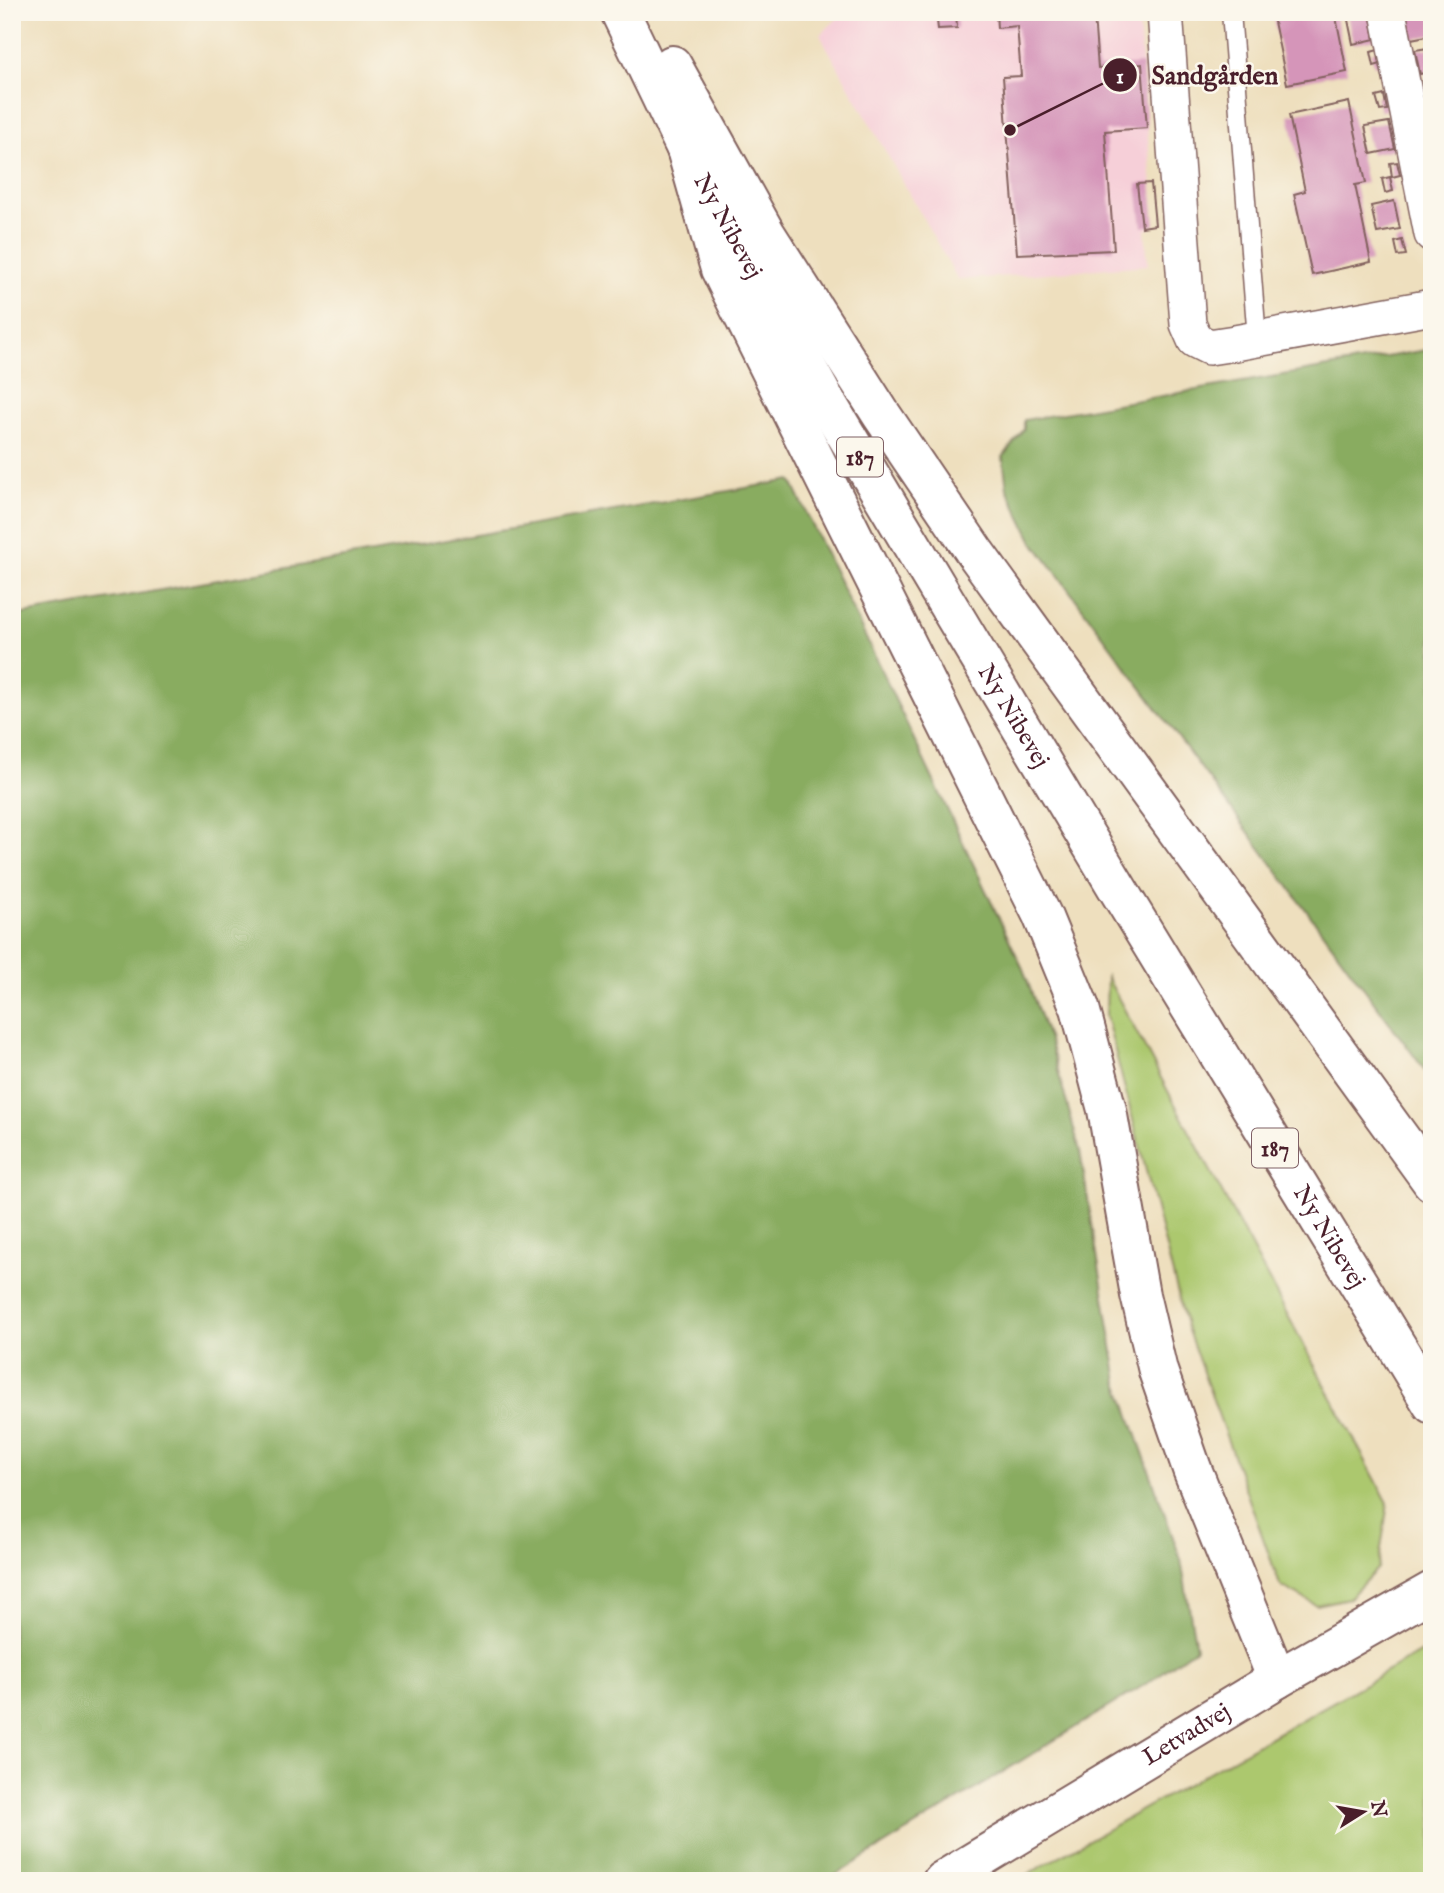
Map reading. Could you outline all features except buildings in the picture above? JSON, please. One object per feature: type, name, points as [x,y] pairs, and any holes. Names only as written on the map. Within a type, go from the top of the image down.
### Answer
[{"type":"main road","name":"Ny Nibevej","points":[[620,12],[686,149],[821,393],[1126,903],[1432,1405]]},
{"type":"main road","points":[[640,12],[766,234],[881,414],[974,551],[1432,1182]]},
{"type":"main road","points":[[686,149],[720,270],[1042,915],[1080,1008],[1107,1110],[1140,1295],[1158,1371],[1192,1469],[1277,1679]]},
{"type":"main road","name":"Letvadvej","points":[[942,1881],[1277,1679],[1432,1591]]},
{"type":"street","points":[[1165,12],[1188,324],[1195,340],[1209,347],[1432,307]]},
{"type":"street","points":[[1388,12],[1421,116],[1432,234]]},
{"type":"lane","points":[[1231,12],[1246,341]]},
{"type":"shaded area","points":[[844,12],[1138,12],[1155,225],[1145,231],[1148,265],[958,280],[820,35]]},
{"type":"green space","points":[[1432,349],[1432,1080],[1032,540],[1007,489],[1003,457],[1024,429],[1024,420]]},
{"type":"green space","points":[[791,480],[1023,969],[1051,1046],[1080,1151],[1118,1382],[1181,1560],[1196,1648],[1149,1682],[826,1881],[12,1881],[12,616]]},
{"type":"green space","points":[[1107,977],[1388,1503],[1378,1568],[1349,1598],[1316,1605],[1280,1585],[1186,1325],[1106,1016]]},
{"type":"green space","points":[[1432,1646],[1432,1881],[1016,1881]]},
{"type":"place","name":"Sandgården","points":[[1010,130]]}]
